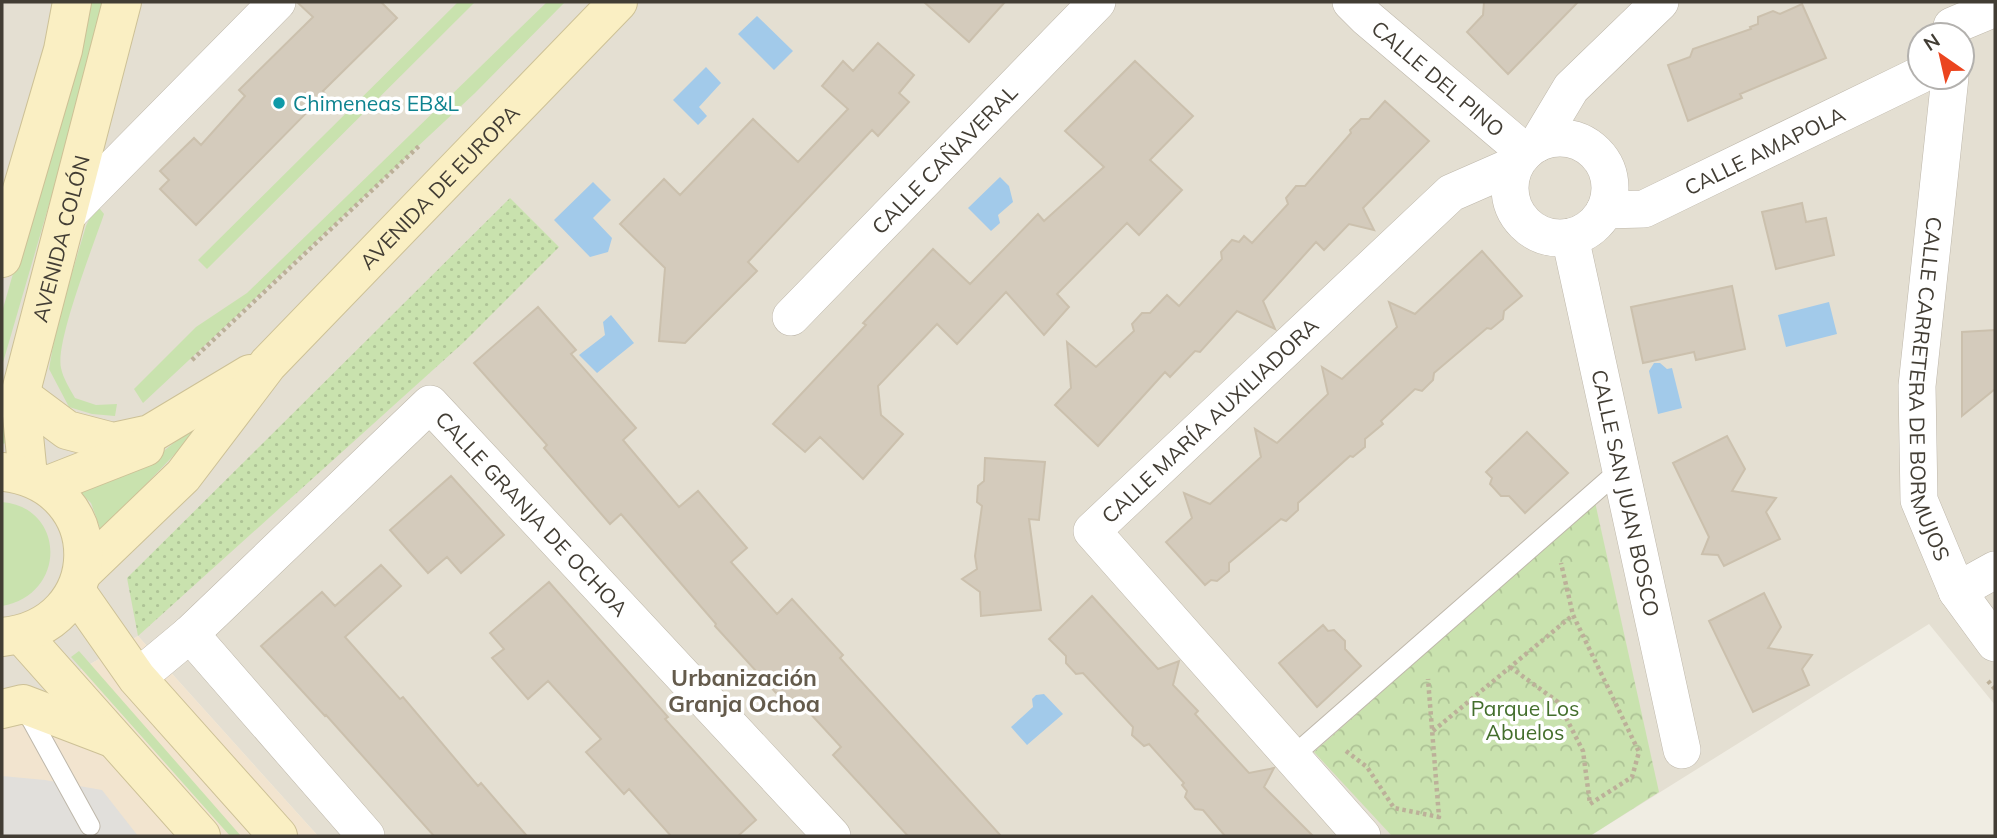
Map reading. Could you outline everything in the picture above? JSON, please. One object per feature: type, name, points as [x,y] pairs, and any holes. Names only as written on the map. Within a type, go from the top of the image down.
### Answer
[{"type":"main road","points":[[4,244],[63,50],[72,2]]},
{"type":"main road","name":"AVENIDA COLÓN","points":[[26,478],[20,395],[122,2]]},
{"type":"main road","name":"AVENIDA DE EUROPA","points":[[12,636],[44,625],[62,611],[79,582],[183,476],[268,363],[616,4]]},
{"type":"main road","points":[[20,395],[67,430],[113,442],[150,434],[268,363]]},
{"type":"main road","name":"AVENIDA DE EUROPA","points":[[26,478],[156,443],[268,363]]},
{"type":"main road","points":[[26,478],[66,503],[79,524],[84,548],[79,582],[137,678],[278,836]]},
{"type":"main road","points":[[12,636],[117,740],[201,836]]},
{"type":"main road","points":[[12,707],[117,740]]},
{"type":"street","points":[[68,214],[277,2]]},
{"type":"street","name":"CALLE CAÑAVERAL","points":[[791,317],[1097,2]]},
{"type":"street","name":"CALLE DEL PINO","points":[[1351,2],[1526,153]]},
{"type":"street","points":[[1526,153],[1553,138],[1568,139],[1595,152],[1605,165],[1610,180],[1605,210],[1585,232],[1554,238],[1539,234],[1525,224],[1516,212],[1510,197],[1510,181],[1526,153],[1571,88],[1660,2]]},
{"type":"street","points":[[1950,21],[1995,8]]},
{"type":"street","name":"CALLE AMAPOLA","points":[[1605,210],[1644,209],[1906,82]]},
{"type":"street","name":"CALLE CARRETERA DE BORMUJOS","points":[[1949,91],[1917,386],[1919,500],[1957,591],[1995,643]]},
{"type":"street","name":"CALLE MARÍA AUXILIADORA","points":[[1362,836],[1092,531],[1451,193],[1526,153]]},
{"type":"street","name":"CALLE SAN JUAN BOSCO","points":[[1570,237],[1682,751]]},
{"type":"street","name":"CALLE GRANJA DE OCHOA","points":[[137,678],[190,634],[430,404],[832,836]]},
{"type":"street","points":[[1957,591],[1995,570]]},
{"type":"street","points":[[190,634],[366,836]]},
{"type":"lane","points":[[1292,757],[1621,469]]},
{"type":"lane","points":[[12,707],[90,826]]},
{"type":"path","points":[[191,361],[426,139]]},
{"type":"path","points":[[1510,667],[1558,702],[1583,751],[1590,804],[1632,777],[1639,752],[1573,615],[1560,558]]},
{"type":"path","points":[[1432,731],[1573,615]]},
{"type":"path","points":[[1345,751],[1367,767],[1394,808],[1439,817],[1428,679]]},
{"type":"shaded area","points":[[2,2],[1995,2],[1995,705],[1929,624],[1590,836],[318,836],[138,636],[2,716]]},
{"type":"shaded area","points":[[138,636],[318,836],[2,836],[2,716]]},
{"type":"shaded area","points":[[2,776],[102,790],[138,836],[2,836]]},
{"type":"green space","points":[[91,2],[108,2],[2,366],[2,312]]},
{"type":"green space","points":[[458,2],[475,2],[207,269],[198,260]]},
{"type":"green space","points":[[547,2],[565,2],[475,93],[143,403],[134,389],[196,327],[247,293]]},
{"type":"green space","points":[[510,198],[559,247],[464,342],[138,636],[127,578]]},
{"type":"green space","points":[[96,204],[104,214],[69,316],[61,368],[75,398],[96,405],[117,404],[115,416],[92,414],[69,407],[49,369],[57,323],[86,226]]},
{"type":"green space","points":[[2,366],[6,443],[2,444]]},
{"type":"green space","points":[[223,404],[101,531],[91,503],[77,489],[151,461]]},
{"type":"green space","points":[[2,502],[23,507],[38,519],[47,534],[50,551],[48,569],[39,585],[24,598],[2,606]]},
{"type":"green space","name":"Parque Los Abuelos","points":[[1595,502],[1659,792],[1590,836],[1392,836],[1314,752]]},
{"type":"green space","points":[[79,651],[241,836],[230,836],[71,657]]},
{"type":"water","points":[[757,16],[793,51],[774,70],[738,34]]},
{"type":"water","points":[[706,67],[721,83],[699,107],[707,116],[698,125],[673,100]]},
{"type":"water","points":[[1000,177],[1009,186],[1013,202],[998,215],[1000,223],[991,231],[968,208]]},
{"type":"water","points":[[593,182],[611,200],[593,218],[612,238],[608,252],[590,257],[554,220]]},
{"type":"water","points":[[1829,302],[1837,334],[1786,347],[1778,315]]},
{"type":"water","points":[[611,315],[634,343],[597,373],[579,355],[605,335],[603,322]]},
{"type":"water","points":[[1654,363],[1660,363],[1667,369],[1672,368],[1682,408],[1658,414],[1649,371]]},
{"type":"water","points":[[1044,694],[1063,714],[1027,745],[1011,727],[1033,707],[1032,699],[1036,695]]},
{"type":"building","points":[[297,2],[381,2],[397,18],[323,91],[325,94],[196,225],[160,189],[169,180],[160,171],[194,138],[201,145],[245,96],[239,90],[313,17]]},
{"type":"building","points":[[924,2],[1005,2],[969,42]]},
{"type":"building","points":[[1484,2],[1578,2],[1508,74],[1467,32],[1483,15]]},
{"type":"building","points":[[1802,4],[1826,58],[1740,94],[1742,98],[1688,121],[1668,65],[1690,57],[1693,49],[1751,29],[1750,27],[1758,24],[1758,17],[1773,11],[1780,14]]},
{"type":"building","points":[[878,43],[914,75],[899,93],[909,102],[878,136],[872,130],[748,262],[757,271],[685,343],[659,341],[665,268],[620,224],[664,179],[680,195],[753,119],[798,162],[848,109],[822,86],[843,61],[853,71]]},
{"type":"building","points":[[1135,61],[1193,116],[1150,160],[1182,190],[1139,235],[1127,223],[1057,294],[1069,307],[1044,335],[1006,292],[957,344],[937,324],[878,386],[881,415],[903,434],[863,479],[820,437],[805,452],[773,424],[933,249],[970,284],[1038,214],[1044,221],[1104,167],[1065,131]]},
{"type":"building","points":[[1385,101],[1429,141],[1363,208],[1374,230],[1349,224],[1324,250],[1316,242],[1263,301],[1275,329],[1237,311],[1200,352],[1195,351],[1170,377],[1165,372],[1098,446],[1055,405],[1071,388],[1067,342],[1096,367],[1134,331],[1132,324],[1142,313],[1150,313],[1167,295],[1179,306],[1222,259],[1221,252],[1232,240],[1239,242],[1244,236],[1252,243],[1288,204],[1286,198],[1296,186],[1305,186],[1351,133],[1350,130],[1361,119],[1369,119]]},
{"type":"building","points":[[1802,203],[1806,222],[1826,218],[1834,255],[1776,269],[1762,212]]},
{"type":"building","points":[[1482,251],[1522,296],[1504,311],[1503,319],[1491,329],[1487,328],[1434,373],[1433,380],[1422,391],[1415,389],[1381,421],[1383,424],[1365,439],[1365,447],[1353,457],[1350,456],[1298,503],[1298,510],[1286,521],[1281,519],[1229,563],[1229,571],[1217,581],[1211,580],[1205,585],[1166,542],[1192,518],[1184,493],[1210,504],[1261,457],[1255,429],[1277,443],[1328,394],[1322,367],[1342,379],[1397,327],[1389,302],[1415,314]]},
{"type":"building","points":[[1732,286],[1745,349],[1696,360],[1694,352],[1643,363],[1631,307]]},
{"type":"building","points":[[538,307],[576,350],[571,354],[636,428],[623,440],[679,507],[698,491],[747,548],[731,562],[777,614],[792,599],[843,655],[840,658],[1001,836],[908,836],[833,755],[841,747],[796,698],[788,706],[715,626],[621,514],[610,524],[544,448],[547,445],[474,363]]},
{"type":"building","points":[[1995,330],[1995,389],[1962,416],[1962,332]]},
{"type":"building","points":[[1527,432],[1568,473],[1525,513],[1509,496],[1501,496],[1490,484],[1492,478],[1486,472]]},
{"type":"building","points":[[1727,436],[1745,469],[1732,491],[1776,498],[1766,512],[1780,539],[1724,566],[1718,555],[1702,554],[1709,537],[1673,463]]},
{"type":"building","points":[[985,458],[1045,462],[1039,520],[1029,519],[1041,610],[981,616],[980,592],[962,579],[977,569],[975,556],[982,506],[977,502],[978,486],[984,481]]},
{"type":"building","points":[[451,476],[504,535],[461,573],[447,557],[428,573],[390,530]]},
{"type":"building","points":[[381,565],[401,586],[345,637],[400,699],[403,697],[478,786],[481,783],[527,836],[434,836],[261,646],[322,592],[335,606]]},
{"type":"building","points":[[549,582],[668,717],[665,719],[756,820],[738,836],[671,836],[629,789],[624,794],[586,752],[601,739],[548,681],[528,699],[492,658],[504,649],[490,633]]},
{"type":"building","points":[[1764,593],[1781,627],[1768,648],[1812,655],[1802,669],[1809,685],[1753,712],[1709,621]]},
{"type":"building","points":[[1092,596],[1158,669],[1179,661],[1173,685],[1198,711],[1195,714],[1249,773],[1274,768],[1264,787],[1313,836],[1225,836],[1203,810],[1195,809],[1185,797],[1187,791],[1182,785],[1184,783],[1149,744],[1144,746],[1132,735],[1133,727],[1083,673],[1076,674],[1066,663],[1066,656],[1049,639]]},
{"type":"building","points":[[1323,625],[1328,631],[1334,630],[1345,641],[1345,649],[1361,666],[1317,707],[1279,663]]},
{"type":"place","name":"Chimeneas EB&L","points":[[279,103]]},
{"type":"district","name":"Urbanización Granja Ochoa","points":[[744,690]]}]
